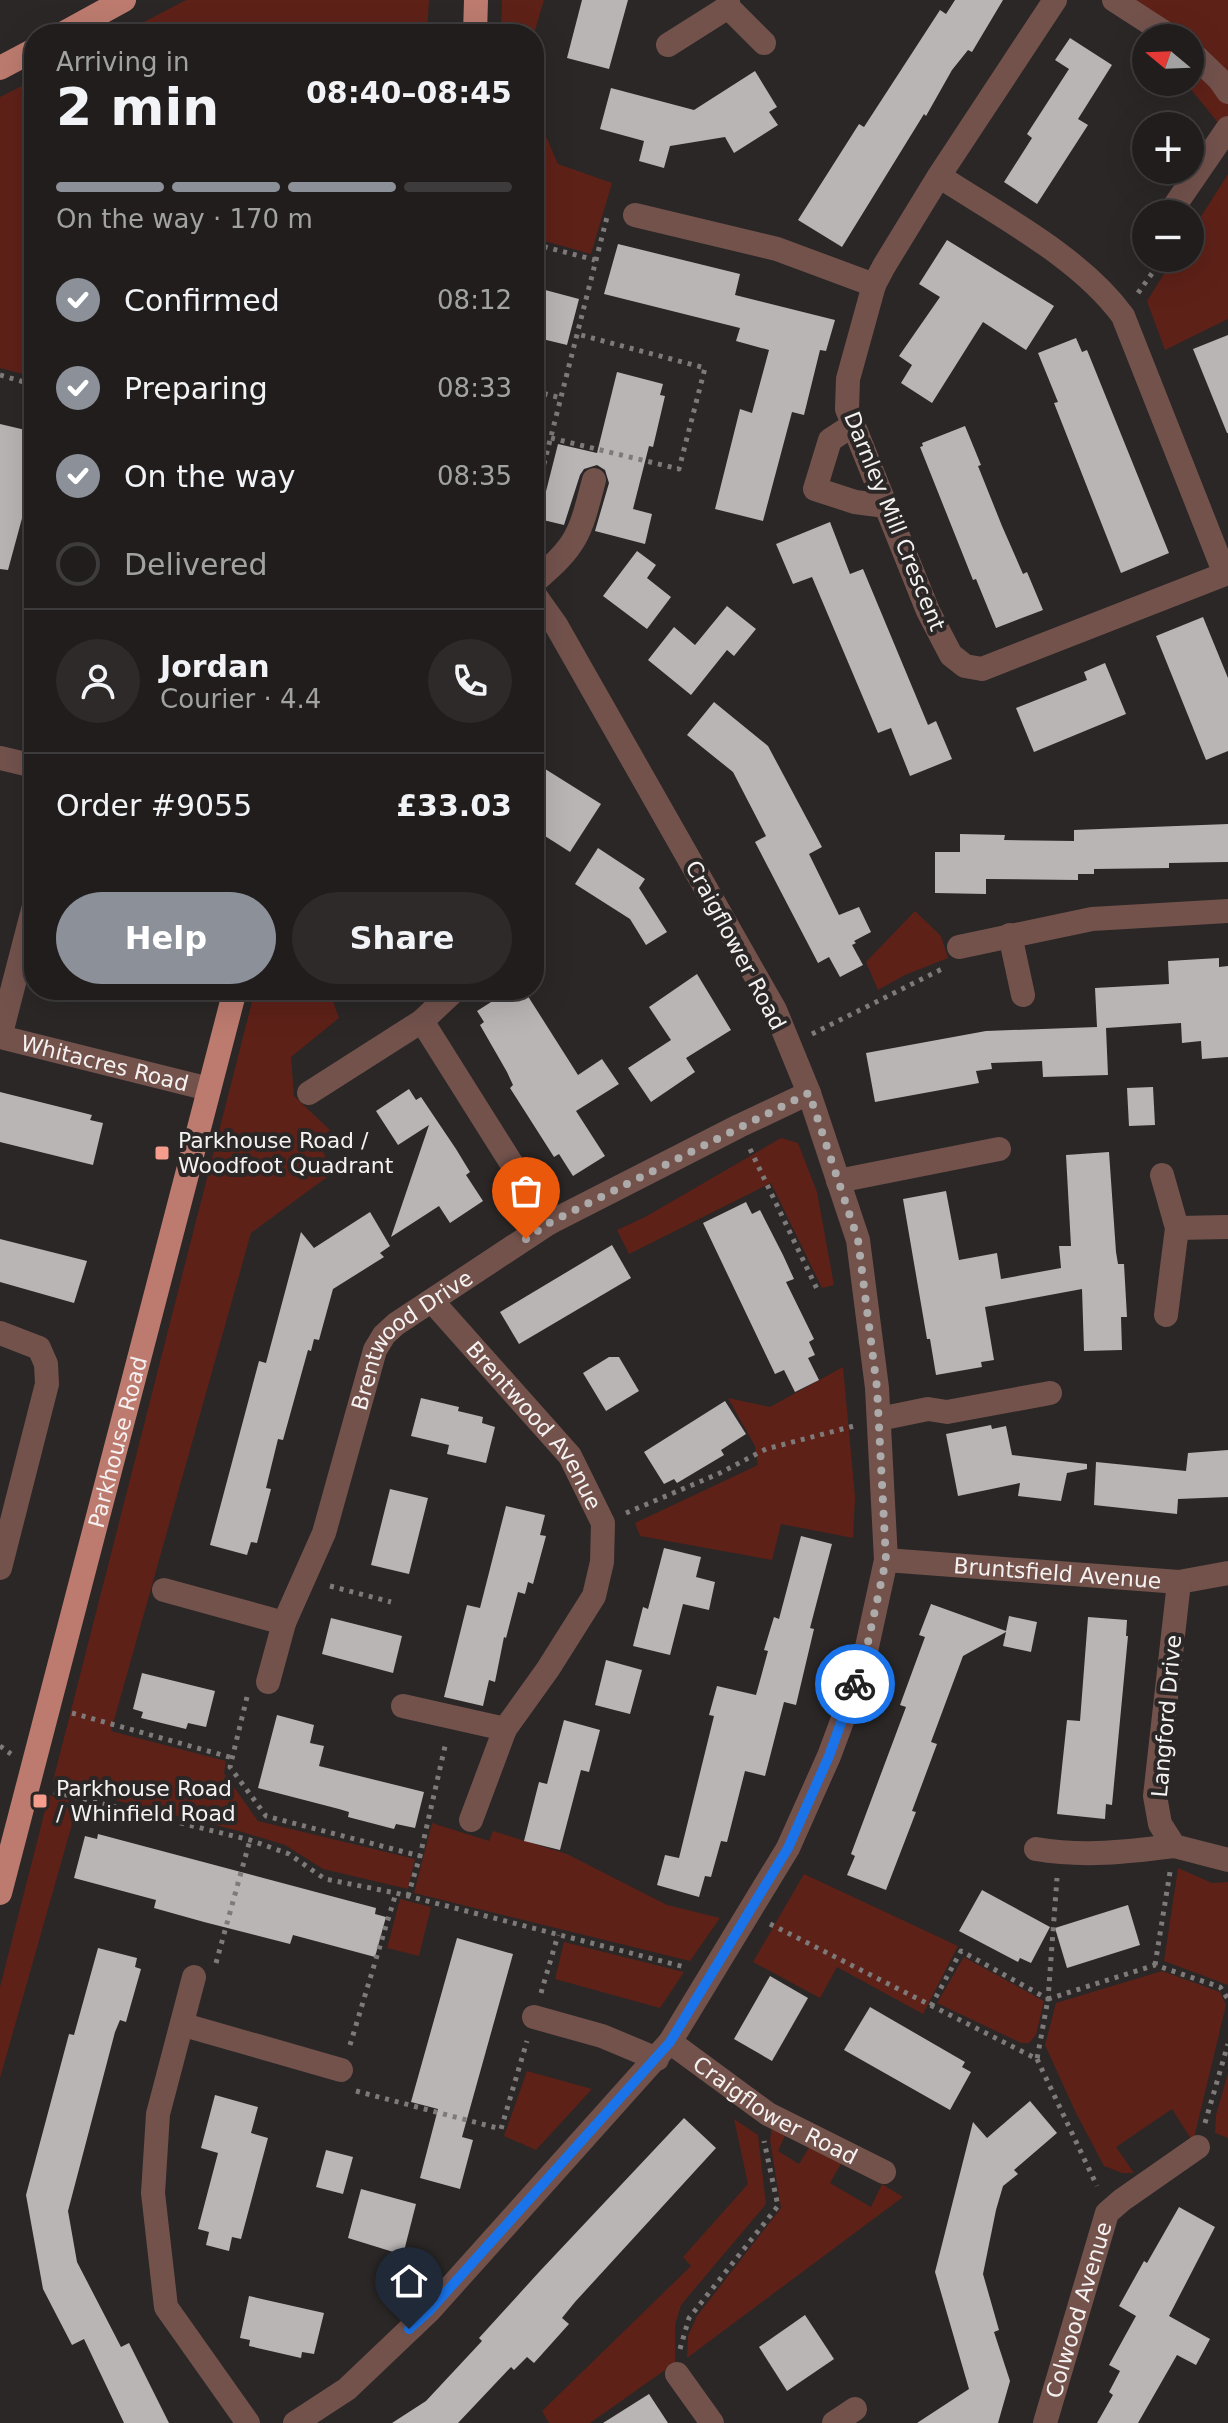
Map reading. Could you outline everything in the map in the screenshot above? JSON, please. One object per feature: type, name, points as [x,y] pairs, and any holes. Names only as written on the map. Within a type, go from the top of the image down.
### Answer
[{"type":"main road","points":[[80,24],[124,0]]},
{"type":"main road","points":[[475,24],[476,0]]},
{"type":"main road","points":[[0,68],[24,55]]},
{"type":"main road","name":"Parkhouse Road","points":[[0,1893],[232,1000]]},
{"type":"street","name":"Darnley Mill Crescent","points":[[939,176],[1080,269],[1123,316],[1227,577],[982,669],[965,666],[951,655],[928,611],[847,409],[848,379],[874,285],[939,176],[1055,0]]},
{"type":"street","points":[[1114,0],[1151,24]]},
{"type":"street","points":[[668,45],[728,4],[764,43]]},
{"type":"street","points":[[1204,66],[1228,92]]},
{"type":"street","points":[[1179,200],[1228,128]]},
{"type":"street","points":[[635,215],[777,249],[874,285]]},
{"type":"street","points":[[853,425],[830,440],[815,489],[855,502],[886,506]]},
{"type":"street","points":[[544,573],[562,558],[580,533],[594,480]]},
{"type":"street","name":"Craigflower Road","points":[[295,2423],[347,2389],[430,2310],[663,2051],[788,1848],[829,1756],[863,1665],[886,1560],[877,1388],[858,1240],[809,1093],[775,1010],[544,608]]},
{"type":"street","points":[[0,758],[24,764]]},
{"type":"street","points":[[959,947],[1092,919],[1228,911]]},
{"type":"street","points":[[1010,935],[1023,995]]},
{"type":"street","points":[[0,1037],[24,945]]},
{"type":"street","points":[[309,1093],[422,1021],[444,1000]]},
{"type":"street","points":[[422,1021],[549,1223]]},
{"type":"street","name":"Whitacres Road","points":[[0,1037],[209,1089]]},
{"type":"street","name":"Brentwood Drive","points":[[268,1682],[284,1623],[324,1533],[375,1350],[384,1335],[549,1223],[809,1093]]},
{"type":"street","points":[[838,1181],[999,1149]]},
{"type":"street","points":[[1162,1175],[1177,1228],[1166,1315]]},
{"type":"street","points":[[1177,1228],[1228,1227]]},
{"type":"street","name":"Brentwood Avenue","points":[[432,1301],[570,1456],[603,1523],[602,1562],[594,1596],[505,1729],[471,1820]]},
{"type":"street","points":[[0,1333],[39,1348],[46,1364],[47,1384],[0,1568]]},
{"type":"street","points":[[879,1419],[928,1409],[947,1412],[1050,1393]]},
{"type":"street","name":"Bruntsfield Avenue","points":[[886,1560],[1179,1582],[1228,1573]]},
{"type":"street","name":"Langford Drive","points":[[1174,1846],[1160,1824],[1155,1796],[1179,1582]]},
{"type":"street","points":[[164,1590],[284,1623]]},
{"type":"street","points":[[403,1706],[505,1729]]},
{"type":"street","points":[[1047,1851],[1106,1855],[1174,1846],[1228,1860]]},
{"type":"street","points":[[194,1977],[184,2025],[158,2114],[153,2193],[166,2307],[248,2423]]},
{"type":"street","points":[[534,2017],[663,2051]]},
{"type":"street","points":[[184,2025],[341,2070]]},
{"type":"street","name":"Craigflower Road","points":[[663,2051],[768,2114],[884,2172]]},
{"type":"street","name":"Colwood Avenue","points":[[1045,2423],[1107,2213],[1198,2147]]},
{"type":"street","points":[[677,2374],[712,2423]]},
{"type":"street","points":[[834,2423],[855,2409]]},
{"type":"path","points":[[544,465],[609,209]]},
{"type":"path","points":[[544,247],[595,260]]},
{"type":"path","points":[[1123,316],[1153,272]]},
{"type":"path","points":[[551,438],[679,469],[705,368],[577,334]]},
{"type":"path","points":[[0,375],[24,382]]},
{"type":"path","points":[[544,394],[561,398]]},
{"type":"path","points":[[789,1046],[951,965],[959,947]]},
{"type":"path","points":[[739,1126],[817,1289]]},
{"type":"path","points":[[603,1523],[718,1474],[766,1449],[879,1419]]},
{"type":"path","points":[[303,1578],[391,1602]]},
{"type":"path","points":[[268,1682],[250,1687],[230,1767],[266,1816],[420,1856]]},
{"type":"path","points":[[48,1707],[233,1758]]},
{"type":"path","points":[[408,1896],[451,1717]]},
{"type":"path","points":[[0,1746],[33,1765],[52,1770],[50,1791],[250,1840],[289,1854],[325,1879],[408,1896],[688,1967],[709,1976]]},
{"type":"path","points":[[194,1977],[213,1977],[250,1840]]},
{"type":"path","points":[[1155,1965],[1174,1846]]},
{"type":"path","points":[[1047,1851],[1048,1999],[1037,2059],[1090,2167],[1107,2213]]},
{"type":"path","points":[[396,1893],[341,2070],[350,2090],[501,2129],[558,1935]]},
{"type":"path","points":[[748,1913],[1037,2059]]},
{"type":"path","points":[[931,2006],[961,1951],[1048,1999],[1155,1965],[1220,1987],[1228,1999]]},
{"type":"path","points":[[1198,2147],[1228,2044]]},
{"type":"path","points":[[677,2374],[681,2340],[689,2318],[778,2206],[763,2137],[768,2114]]},
{"type":"shaded area","points":[[186,0],[429,0],[428,24],[140,24]]},
{"type":"shaded area","points":[[502,0],[544,0],[537,24],[501,24]]},
{"type":"shaded area","points":[[1118,0],[1228,0],[1228,135],[1196,96],[1204,96],[1204,24],[1138,24]]},
{"type":"shaded area","points":[[24,85],[24,374],[0,368],[0,97]]},
{"type":"shaded area","points":[[544,132],[558,164],[612,183],[591,254],[544,241]]},
{"type":"shaded area","points":[[1228,174],[1228,319],[1165,350],[1147,301],[1165,272],[1204,272],[1204,212]]},
{"type":"shaded area","points":[[915,911],[941,936],[948,958],[905,975],[878,990],[866,962]]},
{"type":"shaded area","points":[[252,1000],[333,1000],[339,1018],[291,1057],[294,1096],[330,1130],[317,1141],[334,1172],[251,1233],[111,1731],[226,1761],[224,1773],[258,1821],[415,1859],[408,1889],[323,1869],[285,1845],[239,1831],[98,1796],[53,1781]]},
{"type":"shaded area","points":[[781,1138],[798,1143],[817,1192],[834,1285],[822,1288],[771,1183],[629,1254],[617,1230]]},
{"type":"shaded area","points":[[843,1367],[855,1497],[853,1538],[781,1524],[772,1560],[640,1536],[635,1523],[758,1465],[755,1446],[728,1398],[770,1407]]},
{"type":"shaded area","points":[[49,1795],[78,1803],[0,2078],[0,1987]]},
{"type":"shaded area","points":[[432,1823],[489,1841],[493,1831],[567,1854],[667,1905],[720,1918],[690,1961],[414,1893]]},
{"type":"shaded area","points":[[1178,1868],[1212,1883],[1228,1882],[1228,1985],[1164,1961]]},
{"type":"shaded area","points":[[804,1874],[958,1946],[923,2014],[837,1967],[820,1998],[753,1962]]},
{"type":"shaded area","points":[[400,1899],[431,1907],[419,1956],[387,1948]]},
{"type":"shaded area","points":[[564,1942],[684,1972],[660,2008],[555,1979]]},
{"type":"shaded area","points":[[964,1957],[1044,2001],[1036,2035],[1029,2043],[1021,2043],[937,2003]]},
{"type":"shaded area","points":[[1162,1971],[1220,1992],[1226,2005],[1193,2142],[1172,2109],[1116,2147],[1134,2173],[1122,2173],[1104,2166],[1045,2045],[1056,2003]]},
{"type":"shaded area","points":[[527,2071],[592,2089],[536,2150],[504,2136]]},
{"type":"shaded area","points":[[1228,2073],[1228,2138],[1215,2133],[1216,2115]]},
{"type":"shaded area","points":[[734,2119],[758,2135],[766,2204],[681,2305],[675,2325],[675,2363],[590,2423],[549,2423],[542,2411],[691,2266],[683,2257],[748,2184]]},
{"type":"shaded area","points":[[772,2126],[787,2131],[778,2151],[799,2164],[812,2143],[842,2162],[830,2183],[871,2207],[882,2184],[903,2197],[687,2358],[688,2336],[697,2316],[781,2208],[770,2140]]},
{"type":"building","points":[[582,0],[628,0],[609,69],[567,58]]},
{"type":"building","points":[[955,0],[1003,0],[972,52],[968,50],[952,70],[842,247],[798,220],[859,124],[864,127],[940,10],[946,14]]},
{"type":"building","points":[[1070,38],[1112,65],[1078,119],[1088,125],[1037,204],[1004,182],[1032,138],[1027,134],[1069,69],[1055,60]]},
{"type":"building","points":[[755,71],[777,107],[769,112],[778,125],[734,153],[725,137],[670,146],[664,168],[639,161],[644,141],[600,129],[611,88],[694,110]]},
{"type":"building","points":[[947,240],[1054,306],[1026,350],[983,322],[932,403],[901,383],[912,365],[899,356],[940,297],[919,284]]},
{"type":"building","points":[[618,244],[740,274],[735,295],[835,320],[826,351],[820,350],[804,415],[792,412],[763,521],[715,509],[740,409],[752,413],[769,350],[736,341],[740,328],[604,294]]},
{"type":"building","points":[[544,290],[579,299],[567,345],[544,339]]},
{"type":"building","points":[[1228,335],[1228,433],[1227,433],[1193,349]]},
{"type":"building","points":[[1076,338],[1082,352],[1087,350],[1169,553],[1121,573],[1054,403],[1058,402],[1038,353]]},
{"type":"building","points":[[617,372],[663,384],[660,395],[665,396],[653,447],[649,446],[633,509],[652,514],[645,544],[595,531],[609,483],[605,470],[597,465],[584,469],[580,475],[564,525],[544,520],[544,499],[558,444],[597,453]]},
{"type":"building","points":[[0,424],[24,430],[24,511],[8,570],[0,569]]},
{"type":"building","points":[[965,426],[1002,526],[1043,610],[996,628],[976,579],[973,580],[920,447],[922,443]]},
{"type":"building","points":[[830,522],[850,574],[863,569],[928,725],[936,721],[952,759],[910,776],[891,728],[878,733],[812,577],[793,584],[776,544]]},
{"type":"building","points":[[637,551],[656,565],[647,578],[671,597],[647,629],[603,596]]},
{"type":"building","points":[[727,606],[756,629],[734,656],[727,650],[691,695],[648,660],[674,627],[695,645]]},
{"type":"building","points":[[1203,617],[1228,678],[1228,751],[1206,760],[1156,636]]},
{"type":"building","points":[[1105,663],[1126,714],[1034,752],[1016,708],[1087,680],[1084,672]]},
{"type":"building","points":[[714,702],[768,746],[822,847],[809,854],[839,915],[859,907],[871,932],[852,945],[863,965],[840,977],[829,957],[818,963],[755,842],[766,836],[733,772],[687,735]]},
{"type":"building","points":[[544,768],[601,804],[570,852],[544,835]]},
{"type":"building","points":[[1228,824],[1228,862],[1169,863],[1169,868],[1094,869],[1094,874],[1078,874],[1078,880],[986,879],[986,894],[935,893],[935,852],[960,852],[960,834],[1005,835],[1004,840],[1074,841],[1074,830]]},
{"type":"building","points":[[598,848],[645,879],[639,888],[667,932],[646,945],[630,919],[575,884]]},
{"type":"building","points":[[1219,958],[1219,967],[1228,966],[1228,1057],[1202,1059],[1201,1041],[1182,1043],[1181,1023],[1106,1028],[1108,1075],[1043,1077],[1042,1061],[991,1063],[992,1069],[976,1071],[979,1083],[875,1102],[866,1053],[986,1031],[1097,1027],[1095,988],[1169,984],[1168,961]]},
{"type":"building","points":[[697,974],[731,1030],[686,1058],[695,1072],[651,1102],[628,1068],[671,1040],[649,1007]]},
{"type":"building","points":[[494,1000],[530,1000],[578,1075],[602,1059],[619,1084],[576,1111],[605,1156],[573,1176],[559,1154],[554,1157],[510,1088],[513,1085],[480,1025],[484,1022],[477,1011]]},
{"type":"building","points":[[1153,1087],[1155,1125],[1129,1126],[1127,1088]]},
{"type":"building","points":[[409,1089],[416,1100],[421,1097],[456,1149],[470,1172],[466,1175],[483,1201],[450,1223],[439,1206],[391,1237],[429,1125],[398,1145],[376,1111]]},
{"type":"building","points":[[0,1092],[92,1115],[90,1120],[103,1123],[93,1165],[0,1142]]},
{"type":"building","points":[[1109,1152],[1116,1252],[1118,1264],[1124,1264],[1127,1317],[1121,1317],[1122,1350],[1084,1351],[1082,1289],[985,1307],[994,1360],[981,1362],[982,1367],[936,1375],[903,1199],[946,1191],[959,1260],[997,1253],[1001,1279],[1061,1268],[1059,1246],[1071,1246],[1066,1155]]},
{"type":"building","points":[[746,1202],[752,1214],[760,1210],[783,1255],[794,1279],[786,1282],[814,1339],[809,1342],[815,1355],[808,1358],[819,1380],[795,1392],[784,1370],[775,1374],[703,1223]]},
{"type":"building","points":[[370,1212],[390,1246],[380,1253],[384,1257],[333,1289],[319,1340],[314,1339],[311,1351],[308,1350],[283,1440],[278,1439],[266,1488],[271,1489],[257,1543],[251,1542],[247,1555],[210,1545],[259,1361],[266,1363],[301,1232],[314,1248]]},
{"type":"building","points":[[0,1239],[87,1261],[74,1303],[0,1282]]},
{"type":"building","points":[[612,1245],[631,1278],[519,1344],[500,1312]]},
{"type":"building","points":[[609,1357],[619,1357],[639,1391],[606,1411],[583,1373]]},
{"type":"building","points":[[421,1398],[459,1407],[458,1411],[483,1417],[482,1423],[495,1427],[486,1463],[447,1454],[449,1445],[411,1436]]},
{"type":"building","points":[[725,1401],[746,1434],[721,1450],[724,1455],[677,1483],[674,1479],[664,1484],[644,1452]]},
{"type":"building","points":[[991,1425],[992,1429],[1006,1426],[1012,1455],[1087,1464],[1087,1469],[1067,1473],[1061,1501],[1018,1496],[1020,1483],[958,1496],[946,1434]]},
{"type":"building","points":[[1228,1450],[1228,1497],[1178,1499],[1177,1514],[1094,1505],[1096,1462],[1186,1471],[1188,1453]]},
{"type":"building","points":[[390,1489],[428,1498],[409,1574],[371,1565]]},
{"type":"building","points":[[506,1506],[545,1515],[540,1535],[546,1536],[533,1584],[528,1582],[525,1594],[518,1592],[504,1637],[495,1682],[489,1680],[483,1706],[444,1697],[467,1605],[480,1608]]},
{"type":"building","points":[[801,1536],[832,1544],[810,1628],[814,1629],[796,1705],[784,1702],[765,1776],[745,1771],[727,1842],[721,1841],[711,1877],[705,1876],[699,1897],[657,1885],[665,1855],[679,1858],[714,1716],[709,1715],[717,1686],[756,1695],[768,1651],[764,1650],[774,1617],[779,1619]]},
{"type":"building","points":[[664,1548],[701,1557],[696,1577],[715,1582],[709,1610],[683,1604],[670,1655],[633,1646],[643,1607],[648,1609]]},
{"type":"building","points":[[931,1604],[1006,1631],[1009,1616],[1037,1622],[1031,1652],[1003,1646],[1006,1632],[963,1656],[931,1742],[937,1744],[912,1811],[916,1812],[886,1890],[847,1875],[855,1856],[851,1854],[906,1707],[900,1705],[925,1637],[919,1635]]},
{"type":"building","points":[[1088,1617],[1127,1620],[1112,1805],[1106,1804],[1105,1819],[1057,1814],[1067,1720],[1080,1721]]},
{"type":"building","points":[[331,1618],[402,1636],[393,1673],[322,1654]]},
{"type":"building","points":[[606,1660],[642,1670],[630,1714],[595,1705]]},
{"type":"building","points":[[142,1673],[215,1691],[206,1727],[188,1723],[186,1729],[141,1718],[143,1712],[133,1709]]},
{"type":"building","points":[[277,1715],[314,1725],[310,1743],[324,1746],[319,1766],[424,1792],[415,1828],[396,1824],[394,1829],[348,1817],[349,1812],[258,1788]]},
{"type":"building","points":[[564,1720],[600,1730],[589,1772],[581,1770],[560,1850],[524,1841],[539,1782],[547,1784]]},
{"type":"building","points":[[98,1834],[376,1908],[375,1914],[386,1917],[375,1957],[293,1935],[290,1944],[204,1922],[154,1908],[156,1900],[74,1878],[85,1836],[97,1839]]},
{"type":"building","points":[[982,1890],[1050,1927],[1031,1963],[1020,1958],[1018,1962],[959,1931]]},
{"type":"building","points":[[1128,1905],[1140,1945],[1067,1968],[1055,1928]]},
{"type":"building","points":[[457,1938],[513,1954],[462,2137],[473,2140],[460,2189],[420,2178],[438,2109],[411,2102]]},
{"type":"building","points":[[98,1948],[137,1958],[135,1967],[141,1969],[126,2022],[120,2020],[115,2032],[68,2211],[77,2262],[121,2347],[129,2343],[169,2423],[124,2423],[84,2339],[72,2345],[43,2289],[26,2195],[69,2034],[74,2035]]},
{"type":"building","points":[[770,1976],[808,1998],[772,2061],[734,2039]]},
{"type":"building","points":[[870,2007],[965,2062],[962,2067],[971,2072],[950,2110],[844,2050]]},
{"type":"building","points":[[215,2095],[258,2107],[251,2133],[268,2138],[241,2239],[232,2237],[229,2251],[206,2245],[209,2232],[198,2229],[218,2153],[201,2148]]},
{"type":"building","points":[[1030,2101],[1057,2133],[1014,2170],[1018,2174],[1003,2186],[996,2210],[983,2274],[999,2330],[994,2332],[1010,2381],[998,2423],[917,2423],[969,2389],[935,2272],[973,2122],[987,2138]]},
{"type":"building","points":[[684,2118],[716,2148],[575,2302],[562,2318],[569,2324],[534,2363],[527,2357],[514,2370],[511,2367],[458,2423],[392,2423],[426,2401],[482,2341],[479,2338],[540,2271]]},
{"type":"building","points":[[326,2150],[353,2157],[343,2194],[316,2187]]},
{"type":"building","points":[[361,2189],[416,2204],[403,2255],[348,2238]]},
{"type":"building","points":[[1179,2207],[1215,2227],[1169,2316],[1210,2339],[1196,2365],[1177,2355],[1138,2423],[1097,2423],[1113,2395],[1109,2392],[1120,2371],[1109,2365],[1136,2316],[1119,2306]]},
{"type":"building","points":[[249,2296],[324,2313],[314,2354],[302,2352],[301,2358],[249,2346],[250,2340],[240,2338]]},
{"type":"building","points":[[805,2315],[834,2359],[787,2391],[759,2347]]},
{"type":"building","points":[[649,2394],[668,2423],[603,2423]]},
{"type":"way so far","points":[[526,1239],[549,1223],[809,1093],[858,1240],[877,1388],[886,1560],[863,1665],[855,1684]]},
{"type":"place","name":"Parkhouse Road / Woodfoot Quadrant","points":[[162,1153]]},
{"type":"place","name":"Parkhouse Road / Whinfield Road","points":[[40,1801]]},
{"type":"route","points":[[409,2329],[430,2310],[670,2042],[788,1848],[829,1756],[855,1684]]}]
